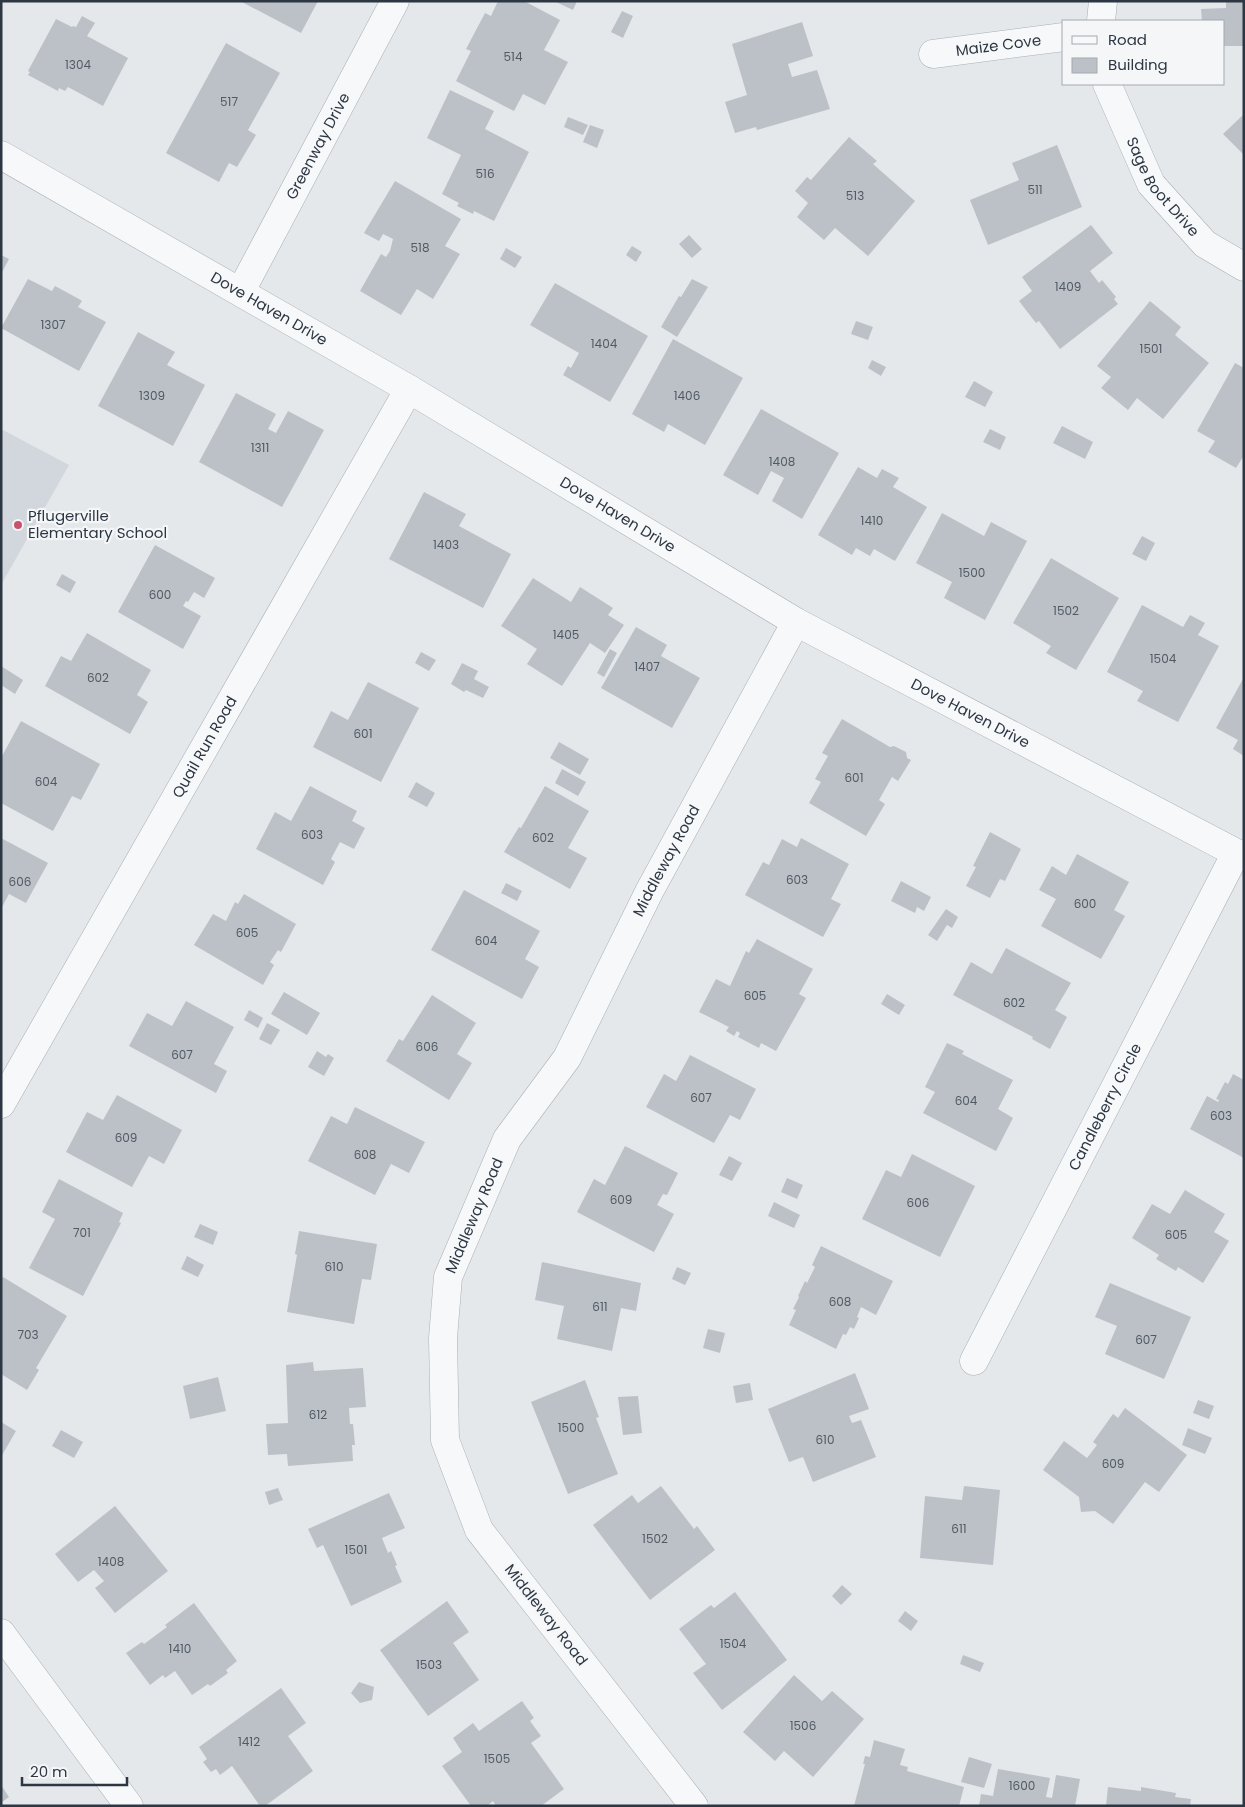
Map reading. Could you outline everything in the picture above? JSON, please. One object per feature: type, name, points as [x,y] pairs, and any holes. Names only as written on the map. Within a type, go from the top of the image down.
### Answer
[{"type":"street","name":"Greenway Drive","points":[[240,291],[394,1]]},
{"type":"street","points":[[1100,20],[1103,1]]},
{"type":"street","name":"Maize Cove","points":[[933,54],[1062,37]]},
{"type":"street","name":"Sage Boot Drive","points":[[1107,85],[1151,184],[1205,244],[1244,267]]},
{"type":"street","name":"Dove Haven Drive","points":[[1,155],[410,389],[796,622],[1240,855]]},
{"type":"street","name":"Quail Run Road","points":[[1,1104],[410,389]]},
{"type":"street","name":"Middleway Road","points":[[694,1806],[480,1530],[445,1440],[443,1338],[448,1277],[507,1139],[567,1058],[650,890],[796,622]]},
{"type":"street","name":"Candleberry Circle","points":[[974,1360],[1240,855]]},
{"type":"street","points":[[1,1633],[129,1806]]},
{"type":"shaded area","name":"Pflugerville Elementary School","points":[[1,429],[69,465],[1,585]]},
{"type":"building","points":[[240,1],[318,1],[301,33]]},
{"type":"building","points":[[498,1],[524,1],[560,20],[544,50],[568,62],[545,105],[523,94],[514,111],[456,81],[471,51],[466,49],[485,13],[491,16]]},
{"type":"building","points":[[554,1],[577,1],[573,10]]},
{"type":"building","points":[[1226,1],[1244,1],[1244,46],[1225,46],[1225,20],[1202,20],[1201,9],[1226,8]]},
{"type":"building","points":[[622,11],[633,16],[623,38],[611,32]]},
{"type":"building","points":[[82,16],[95,23],[87,36],[128,58],[103,106],[68,87],[65,91],[59,88],[58,91],[28,75],[30,72],[28,71],[56,19],[76,27]]},
{"type":"building","points":[[802,22],[813,56],[788,64],[792,77],[817,70],[830,109],[757,130],[756,127],[735,133],[725,102],[747,95],[732,44]]},
{"type":"building","points":[[226,43],[280,73],[248,130],[256,135],[237,167],[229,163],[219,182],[166,153]]},
{"type":"building","points":[[450,90],[494,111],[485,129],[529,152],[494,221],[474,211],[473,214],[457,206],[459,203],[442,194],[461,155],[427,138]]},
{"type":"building","points":[[1244,114],[1244,155],[1223,134]]},
{"type":"building","points":[[568,117],[588,125],[583,135],[564,127]]},
{"type":"building","points":[[590,125],[604,130],[597,148],[583,142]]},
{"type":"building","points":[[849,137],[877,161],[873,164],[915,201],[868,256],[835,228],[824,240],[797,217],[808,203],[795,191],[807,177],[811,180]]},
{"type":"building","points":[[1057,145],[1082,207],[988,245],[970,200],[1019,180],[1012,163]]},
{"type":"building","points":[[395,181],[461,219],[445,246],[460,254],[433,299],[417,289],[401,315],[360,291],[381,254],[386,257],[390,251],[393,239],[383,234],[379,241],[364,233]]},
{"type":"building","points":[[1091,225],[1113,253],[1090,271],[1099,283],[1102,280],[1116,297],[1114,299],[1118,304],[1060,349],[1039,321],[1036,323],[1019,301],[1032,291],[1022,277]]},
{"type":"building","points":[[689,235],[702,249],[692,258],[679,244]]},
{"type":"building","points":[[632,246],[642,252],[636,262],[626,255]]},
{"type":"building","points":[[506,248],[522,257],[515,268],[500,259]]},
{"type":"building","points":[[1,255],[9,259],[1,274]]},
{"type":"building","points":[[28,279],[52,291],[55,286],[79,299],[82,301],[78,307],[106,322],[79,371],[1,328]]},
{"type":"building","points":[[692,279],[708,287],[677,337],[661,327],[679,296],[681,297]]},
{"type":"building","points":[[555,283],[648,336],[610,402],[563,375],[568,366],[571,368],[579,353],[530,325]]},
{"type":"building","points":[[1150,301],[1181,327],[1175,335],[1209,363],[1163,419],[1137,398],[1128,410],[1101,388],[1111,377],[1097,366]]},
{"type":"building","points":[[856,321],[873,327],[868,340],[851,334]]},
{"type":"building","points":[[138,332],[175,352],[167,365],[205,385],[173,446],[98,406]]},
{"type":"building","points":[[673,339],[743,378],[705,445],[668,424],[664,432],[632,414]]},
{"type":"building","points":[[872,360],[886,367],[881,376],[868,368]]},
{"type":"building","points":[[1235,363],[1244,368],[1244,457],[1236,468],[1208,452],[1215,441],[1197,431]]},
{"type":"building","points":[[974,381],[993,392],[985,407],[965,397]]},
{"type":"building","points":[[236,393],[276,414],[268,429],[276,433],[288,411],[324,430],[282,507],[199,462]]},
{"type":"building","points":[[761,409],[839,453],[802,519],[772,501],[784,478],[771,471],[758,495],[723,475]]},
{"type":"building","points":[[1062,426],[1093,442],[1085,459],[1053,443]]},
{"type":"building","points":[[990,429],[1006,437],[1000,450],[983,442]]},
{"type":"building","points":[[858,467],[877,478],[882,469],[899,478],[893,487],[927,507],[895,561],[874,549],[870,556],[856,548],[852,555],[818,535]]},
{"type":"building","points":[[424,492],[466,514],[459,526],[511,554],[483,608],[389,559]]},
{"type":"building","points":[[942,513],[984,536],[991,522],[1027,541],[985,620],[944,598],[952,582],[916,563]]},
{"type":"building","points":[[1142,536],[1155,543],[1146,561],[1132,554]]},
{"type":"building","points":[[155,545],[215,578],[204,598],[194,592],[183,606],[201,616],[183,649],[118,612]]},
{"type":"building","points":[[1051,558],[1119,598],[1076,670],[1046,653],[1051,646],[1013,623]]},
{"type":"building","points":[[62,574],[76,582],[70,593],[56,585]]},
{"type":"building","points":[[533,578],[571,602],[580,587],[613,608],[608,615],[624,625],[605,653],[590,643],[562,686],[527,664],[537,649],[501,626]]},
{"type":"building","points":[[1142,605],[1183,627],[1190,615],[1205,623],[1198,635],[1219,646],[1178,722],[1137,701],[1143,691],[1107,672]]},
{"type":"building","points":[[636,627],[667,645],[661,656],[700,678],[672,728],[601,688]]},
{"type":"building","points":[[87,633],[151,670],[137,695],[148,702],[130,734],[45,686],[61,656],[71,661]]},
{"type":"building","points":[[610,649],[617,653],[604,677],[597,673]]},
{"type":"building","points":[[421,652],[436,660],[429,671],[415,663]]},
{"type":"building","points":[[462,663],[478,671],[474,679],[489,687],[483,698],[466,690],[464,692],[451,684]]},
{"type":"building","points":[[1,666],[23,680],[15,694],[1,685]]},
{"type":"building","points":[[1244,677],[1244,756],[1233,749],[1238,740],[1216,728]]},
{"type":"building","points":[[368,682],[419,708],[381,782],[313,747],[331,711],[348,720]]},
{"type":"building","points":[[842,719],[890,747],[894,746],[906,752],[907,758],[911,760],[898,781],[892,777],[879,800],[885,804],[866,836],[809,803],[821,782],[815,779],[828,756],[822,753]]},
{"type":"building","points":[[21,721],[100,764],[81,800],[72,796],[53,831],[1,803],[1,758]]},
{"type":"building","points":[[559,742],[589,759],[580,775],[550,758]]},
{"type":"building","points":[[562,769],[586,782],[578,796],[555,783]]},
{"type":"building","points":[[416,782],[435,793],[427,807],[408,797]]},
{"type":"building","points":[[310,786],[357,811],[352,821],[365,828],[354,849],[340,842],[331,859],[335,862],[323,885],[256,849],[275,812],[291,821]]},
{"type":"building","points":[[545,786],[589,811],[568,848],[587,858],[570,889],[504,852],[519,827],[521,828]]},
{"type":"building","points":[[990,832],[1021,849],[1005,881],[1000,879],[990,898],[966,886],[976,867],[973,866]]},
{"type":"building","points":[[1,838],[48,863],[26,903],[9,894],[1,909]]},
{"type":"building","points":[[801,838],[849,864],[831,899],[841,904],[823,937],[745,895],[763,862],[769,865],[782,839],[797,847]]},
{"type":"building","points":[[1077,854],[1129,882],[1114,910],[1125,916],[1101,959],[1041,926],[1056,899],[1039,890],[1052,866],[1066,875]]},
{"type":"building","points":[[901,881],[931,897],[924,911],[917,907],[915,913],[891,901]]},
{"type":"building","points":[[506,883],[522,891],[517,901],[501,893]]},
{"type":"building","points":[[464,890],[540,931],[525,959],[539,967],[522,999],[431,950]]},
{"type":"building","points":[[244,894],[296,924],[281,952],[278,950],[270,962],[274,965],[263,985],[194,945],[213,914],[226,921],[235,902],[238,904]]},
{"type":"building","points":[[946,909],[958,917],[952,928],[947,925],[937,941],[928,935]]},
{"type":"building","points":[[757,939],[813,969],[799,994],[806,998],[776,1051],[761,1043],[759,1048],[738,1037],[740,1033],[737,1031],[734,1036],[726,1031],[729,1027],[699,1012],[716,979],[730,986],[746,951],[749,953]]},
{"type":"building","points":[[1006,948],[1071,983],[1055,1010],[1067,1017],[1050,1049],[1032,1039],[1033,1037],[953,995],[971,962],[992,974]]},
{"type":"building","points":[[284,992],[320,1013],[307,1035],[271,1014]]},
{"type":"building","points":[[887,994],[905,1005],[899,1015],[881,1004]]},
{"type":"building","points":[[432,995],[476,1023],[457,1054],[472,1063],[449,1100],[386,1061],[399,1039],[403,1041]]},
{"type":"building","points":[[186,1001],[234,1027],[214,1064],[227,1071],[216,1093],[129,1046],[147,1013],[172,1026]]},
{"type":"building","points":[[249,1010],[263,1018],[258,1028],[244,1020]]},
{"type":"building","points":[[267,1023],[280,1030],[271,1045],[259,1039]]},
{"type":"building","points":[[947,1043],[964,1051],[962,1054],[1013,1080],[998,1109],[1013,1118],[996,1151],[923,1113],[935,1092],[925,1087]]},
{"type":"building","points":[[317,1051],[326,1057],[328,1054],[334,1058],[324,1076],[308,1067]]},
{"type":"building","points":[[690,1055],[756,1089],[740,1120],[730,1115],[714,1143],[646,1107],[664,1074],[676,1081]]},
{"type":"building","points":[[1233,1074],[1244,1080],[1244,1158],[1190,1129],[1207,1096],[1218,1102],[1219,1100],[1216,1099],[1225,1082],[1228,1084]]},
{"type":"building","points":[[117,1095],[182,1130],[164,1164],[149,1156],[132,1187],[66,1152],[87,1112],[103,1120]]},
{"type":"building","points":[[355,1107],[425,1142],[409,1173],[391,1164],[375,1195],[308,1161],[331,1116],[347,1124]]},
{"type":"building","points":[[625,1146],[678,1173],[667,1195],[663,1194],[657,1205],[674,1214],[654,1252],[577,1212],[594,1179],[605,1185]]},
{"type":"building","points":[[912,1154],[975,1186],[940,1257],[862,1219],[886,1170],[901,1177]]},
{"type":"building","points":[[729,1156],[742,1163],[732,1181],[719,1175]]},
{"type":"building","points":[[787,1178],[803,1185],[797,1199],[781,1192]]},
{"type":"building","points":[[59,1179],[123,1213],[119,1222],[121,1223],[83,1296],[29,1268],[55,1219],[42,1212]]},
{"type":"building","points":[[1185,1190],[1225,1214],[1214,1232],[1229,1241],[1203,1283],[1178,1267],[1176,1271],[1156,1259],[1159,1255],[1132,1238],[1152,1204],[1170,1214]]},
{"type":"building","points":[[774,1202],[800,1215],[794,1228],[768,1216]]},
{"type":"building","points":[[200,1224],[218,1232],[213,1245],[194,1237]]},
{"type":"building","points":[[299,1231],[377,1244],[371,1280],[362,1279],[354,1324],[287,1312],[297,1255],[295,1254]]},
{"type":"building","points":[[821,1246],[893,1281],[876,1315],[861,1307],[854,1329],[850,1327],[846,1335],[843,1334],[836,1349],[789,1325],[796,1310],[793,1309],[798,1296],[805,1281],[807,1283],[815,1267],[812,1265]]},
{"type":"building","points":[[187,1256],[204,1265],[198,1277],[181,1269]]},
{"type":"building","points":[[542,1262],[641,1283],[636,1311],[621,1308],[612,1351],[557,1339],[564,1306],[535,1300]]},
{"type":"building","points":[[677,1267],[691,1273],[685,1285],[672,1279]]},
{"type":"building","points":[[3,1277],[67,1316],[36,1368],[39,1370],[27,1390],[1,1374],[1,1280]]},
{"type":"building","points":[[1110,1283],[1191,1317],[1164,1379],[1105,1354],[1117,1326],[1095,1317]]},
{"type":"building","points":[[708,1329],[725,1333],[720,1353],[703,1348]]},
{"type":"building","points":[[313,1362],[314,1371],[363,1368],[366,1407],[349,1408],[350,1424],[353,1424],[355,1445],[352,1445],[353,1461],[288,1466],[287,1454],[268,1455],[266,1424],[288,1423],[286,1365]]},
{"type":"building","points":[[855,1373],[869,1409],[849,1416],[852,1423],[861,1420],[876,1457],[813,1482],[803,1457],[789,1462],[768,1409]]},
{"type":"building","points":[[218,1377],[226,1411],[190,1419],[183,1386]]},
{"type":"building","points":[[585,1380],[599,1417],[596,1418],[618,1474],[568,1494],[531,1402]]},
{"type":"building","points":[[750,1383],[753,1400],[736,1403],[733,1386]]},
{"type":"building","points":[[638,1396],[642,1433],[623,1435],[618,1397]]},
{"type":"building","points":[[1198,1400],[1214,1406],[1209,1419],[1193,1413]]},
{"type":"building","points":[[1125,1408],[1187,1455],[1159,1492],[1145,1482],[1113,1524],[1095,1511],[1081,1512],[1079,1497],[1043,1470],[1064,1441],[1087,1458],[1097,1445],[1093,1442],[1113,1414],[1118,1418]]},
{"type":"building","points":[[1,1422],[16,1431],[1,1457]]},
{"type":"building","points":[[1188,1428],[1212,1438],[1205,1454],[1182,1445]]},
{"type":"building","points":[[61,1430],[83,1442],[74,1458],[52,1446]]},
{"type":"building","points":[[661,1486],[694,1529],[697,1526],[715,1550],[650,1600],[593,1525],[632,1495],[638,1503]]},
{"type":"building","points":[[964,1486],[1000,1490],[993,1565],[920,1558],[925,1496],[962,1500]]},
{"type":"building","points":[[278,1488],[283,1500],[269,1505],[265,1492]]},
{"type":"building","points":[[389,1493],[405,1528],[382,1538],[388,1553],[391,1551],[402,1582],[351,1606],[323,1545],[317,1548],[308,1529]]},
{"type":"building","points":[[115,1506],[168,1571],[115,1613],[95,1588],[104,1581],[94,1570],[78,1582],[55,1554]]},
{"type":"building","points":[[842,1585],[852,1594],[841,1605],[832,1596]]},
{"type":"building","points":[[735,1592],[787,1660],[722,1710],[693,1673],[706,1664],[679,1629],[711,1605],[714,1608]]},
{"type":"building","points":[[447,1601],[469,1632],[453,1643],[479,1680],[428,1716],[380,1650]]},
{"type":"building","points":[[194,1603],[237,1661],[226,1670],[228,1673],[210,1686],[208,1684],[192,1695],[175,1671],[165,1678],[163,1675],[150,1685],[126,1653],[142,1642],[144,1644]]},
{"type":"building","points":[[905,1611],[918,1621],[911,1631],[898,1621]]},
{"type":"building","points":[[963,1655],[984,1663],[980,1672],[960,1664]]},
{"type":"building","points":[[794,1675],[822,1701],[832,1691],[864,1719],[813,1777],[784,1751],[775,1761],[743,1732]]},
{"type":"building","points":[[359,1682],[374,1687],[372,1700],[360,1703],[351,1693]]},
{"type":"building","points":[[281,1688],[306,1723],[288,1736],[313,1771],[265,1806],[260,1806],[232,1766],[220,1775],[216,1769],[211,1772],[203,1762],[207,1759],[199,1747]]},
{"type":"building","points":[[522,1701],[534,1718],[530,1721],[541,1736],[531,1743],[564,1789],[541,1806],[496,1806],[493,1801],[487,1806],[471,1806],[442,1766],[462,1752],[453,1738],[473,1723],[479,1731]]},
{"type":"building","points":[[874,1740],[905,1749],[900,1765],[908,1767],[907,1771],[964,1787],[959,1806],[854,1806],[865,1764],[863,1764],[865,1756],[870,1757]]},
{"type":"building","points":[[969,1757],[992,1764],[984,1788],[961,1782]]},
{"type":"building","points":[[998,1769],[1050,1778],[1046,1797],[1052,1798],[1056,1775],[1080,1779],[1075,1806],[979,1806],[981,1794],[993,1796]]},
{"type":"building","points":[[1,1785],[9,1797],[1,1803]]},
{"type":"building","points":[[1108,1787],[1141,1791],[1141,1787],[1176,1793],[1175,1797],[1191,1799],[1190,1806],[1106,1806]]},
{"type":"place","name":"Pflugerville Elementary School","points":[[18,525]]}]
